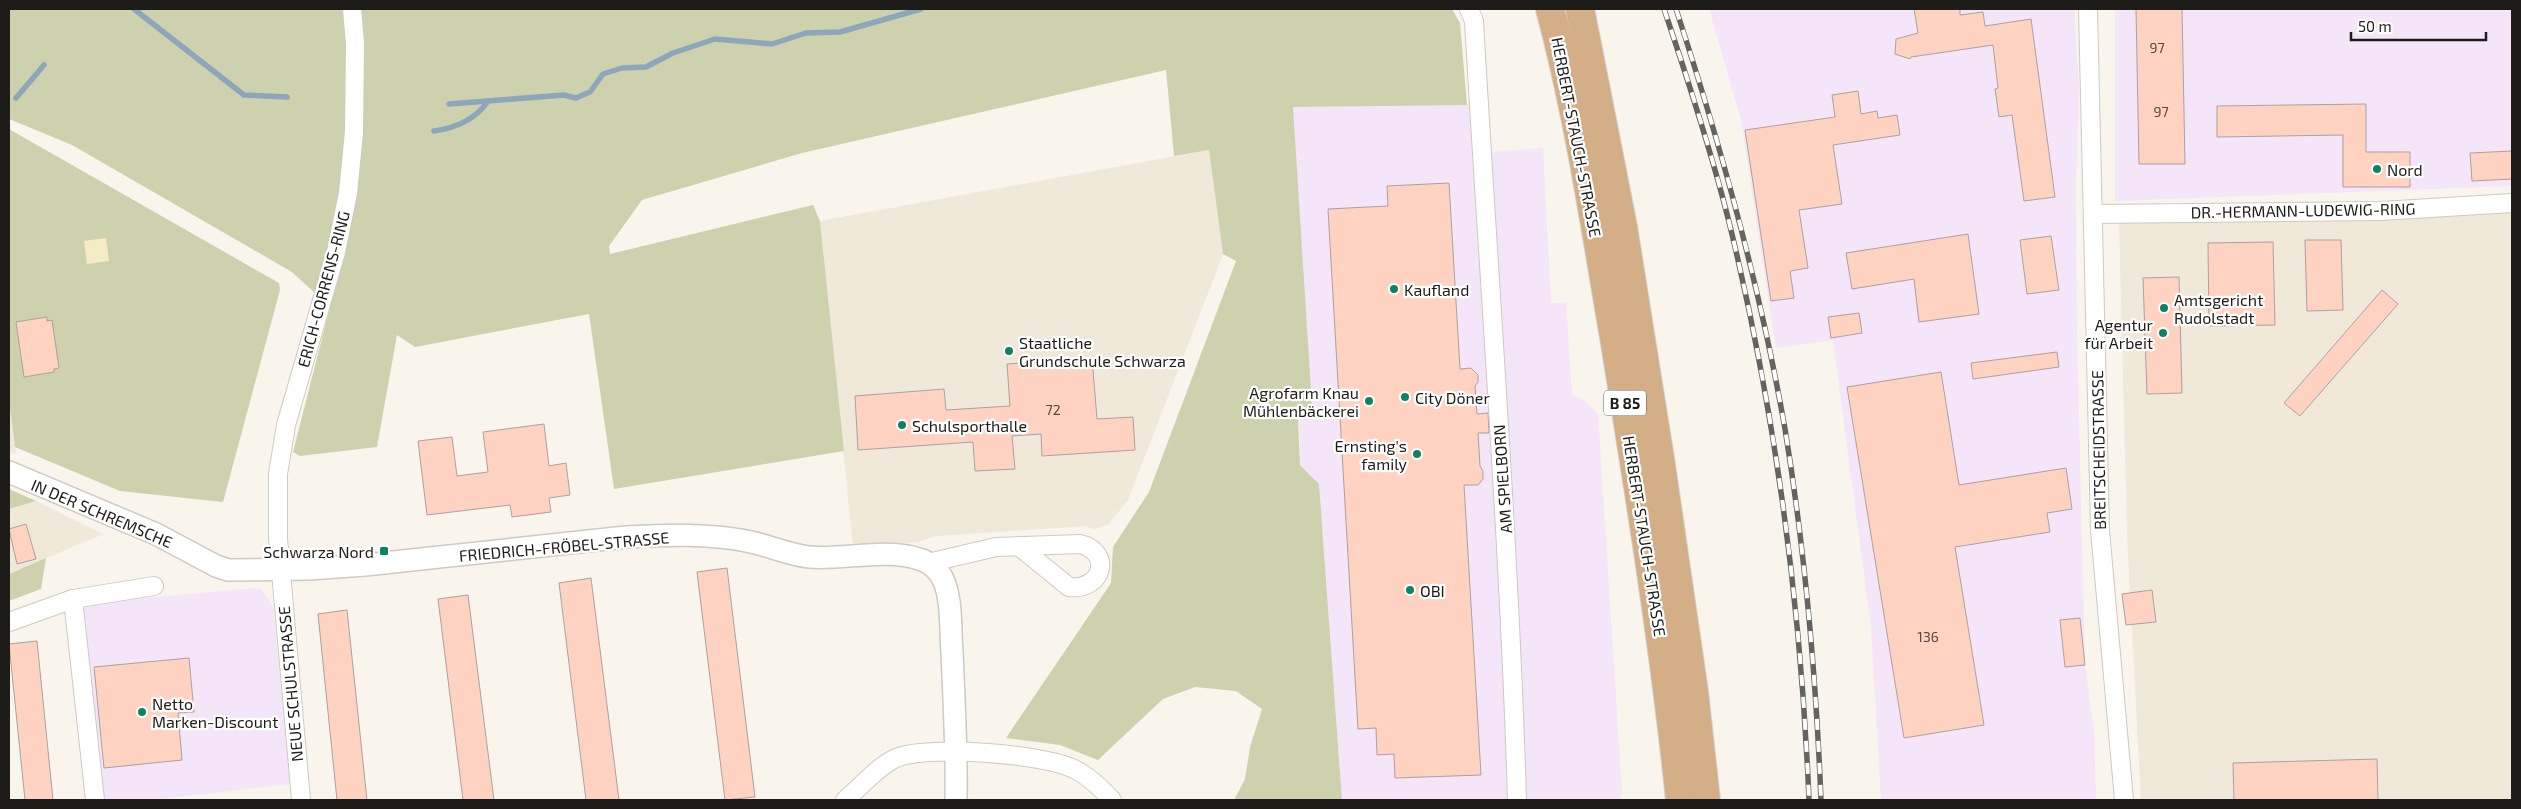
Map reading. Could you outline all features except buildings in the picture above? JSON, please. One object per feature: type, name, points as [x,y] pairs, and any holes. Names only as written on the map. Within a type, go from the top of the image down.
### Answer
[{"type":"main road","name":"HERBERT-STAUCH-STRASSE","points":[[1550,9],[1576,126],[1635,467],[1669,698],[1680,800]]},
{"type":"main road","name":"HERBERT-STAUCH-STRASSE","points":[[1580,9],[1623,227],[1655,427],[1694,692],[1706,800]]},
{"type":"street","name":"ERICH-CORRENS-RING","points":[[281,568],[277,510],[282,442],[305,354],[336,252],[348,193],[354,132],[355,43],[352,9]]},
{"type":"street","name":"AM SPIELBORN","points":[[1469,9],[1474,21],[1492,304],[1511,619],[1517,800]]},
{"type":"street","name":"BREITSCHEIDSTRASSE","points":[[2088,9],[2100,530],[2124,800]]},
{"type":"street","name":"DR.-HERMANN-LUDEWIG-RING","points":[[2094,214],[2381,211],[2512,203]]},
{"type":"street","name":"IN DER SCHREMSCHE","points":[[9,472],[156,534],[216,566],[228,570],[281,568]]},
{"type":"street","name":"FRIEDRICH-FRÖBEL-STRASSE","points":[[281,568],[309,569],[365,565],[662,535],[750,542],[806,556],[828,559],[908,556],[928,563]]},
{"type":"street","points":[[928,563],[996,548],[1021,548]]},
{"type":"street","points":[[928,563],[940,574],[946,589],[950,620],[957,752],[956,800]]},
{"type":"street","name":"NEUE SCHULSTRASSE","points":[[281,568],[301,800]]},
{"type":"street","points":[[9,622],[73,599],[154,586]]},
{"type":"street","points":[[73,599],[95,800]]},
{"type":"street","points":[[845,800],[882,767],[896,758],[910,754],[957,752],[997,753],[1048,759],[1074,769],[1100,786],[1112,800]]},
{"type":"shaded area","points":[[1709,9],[2074,9],[2079,89],[2076,186],[2077,337],[2085,665],[2094,731],[2096,800],[1881,800],[1871,627],[1833,340],[1776,348],[1741,120]]},
{"type":"shaded area","points":[[2115,9],[2512,9],[2512,186],[2115,201]]},
{"type":"shaded area","points":[[1488,104],[1492,152],[1543,148],[1551,303],[1566,303],[1572,394],[1585,401],[1598,414],[1622,791],[1620,800],[1342,800],[1319,484],[1300,465],[1293,107]]},
{"type":"shaded area","name":"Staatliche Grundschule Schwarza","points":[[1209,150],[1223,254],[1128,500],[1108,525],[1094,529],[1085,526],[936,536],[918,542],[853,547],[820,221]]},
{"type":"shaded area","points":[[2512,211],[2512,800],[2141,800],[2127,535],[2119,221]]},
{"type":"shaded area","points":[[9,400],[15,447],[16,454],[9,451]]},
{"type":"shaded area","points":[[36,501],[103,534],[9,574],[9,509]]},
{"type":"shaded area","points":[[254,588],[261,589],[273,606],[290,784],[153,800],[99,800],[78,608],[102,602]]},
{"type":"green space","points":[[9,9],[1452,9],[1460,23],[1467,105],[1293,107],[1312,406],[1298,420],[1300,465],[1319,484],[1342,800],[1234,800],[1245,779],[1250,747],[1262,709],[1236,691],[1195,687],[1163,699],[1098,760],[1060,745],[1006,738],[1111,583],[1113,547],[1149,492],[1236,261],[1223,254],[1209,150],[1174,156],[1166,70],[802,153],[642,200],[609,246],[610,254],[813,205],[820,221],[844,451],[614,489],[589,314],[415,347],[397,335],[377,447],[300,456],[293,452],[330,307],[292,272],[72,145],[9,119]]},
{"type":"green space","points":[[9,129],[279,283],[280,290],[223,502],[120,491],[15,447],[9,400]]},
{"type":"green space","points":[[9,489],[36,501],[9,509]]},
{"type":"green space","points":[[46,558],[41,589],[9,601],[9,574]]},
{"type":"sand","points":[[106,238],[109,261],[87,264],[84,241]]},
{"type":"waterway","points":[[134,9],[244,95],[287,97]]},
{"type":"waterway","points":[[449,104],[564,95],[576,98],[590,92],[603,74],[622,68],[646,67],[673,53],[715,39],[772,44],[806,33],[840,32],[921,9]]},
{"type":"waterway","points":[[16,98],[44,65]]},
{"type":"waterway","points":[[434,131],[450,128],[464,122],[477,113],[488,101]]},
{"type":"railway","points":[[1664,9],[1723,199],[1761,368],[1784,511],[1793,583],[1800,655],[1809,800]]},
{"type":"railway","points":[[1676,9],[1724,164],[1738,217],[1764,322],[1785,429],[1809,614],[1821,800]]},
{"type":"place","name":"Nord","points":[[2377,169]]},
{"type":"place","name":"Kaufland","points":[[1394,289]]},
{"type":"place","name":"Amtsgericht Rudolstadt","points":[[2164,308]]},
{"type":"place","name":"Agentur für Arbeit","points":[[2163,333]]},
{"type":"place","name":"Staatliche Grundschule Schwarza","points":[[1009,351]]},
{"type":"place","name":"City Döner","points":[[1405,397]]},
{"type":"place","name":"Agrofarm Knau Mühlenbäckerei","points":[[1369,401]]},
{"type":"place","name":"Schulsporthalle","points":[[902,425]]},
{"type":"place","name":"Ernsting's family","points":[[1417,454]]},
{"type":"place","name":"Schwarza Nord","points":[[384,551]]},
{"type":"place","name":"OBI","points":[[1410,590]]},
{"type":"place","name":"Netto Marken-Discount","points":[[142,712]]}]
